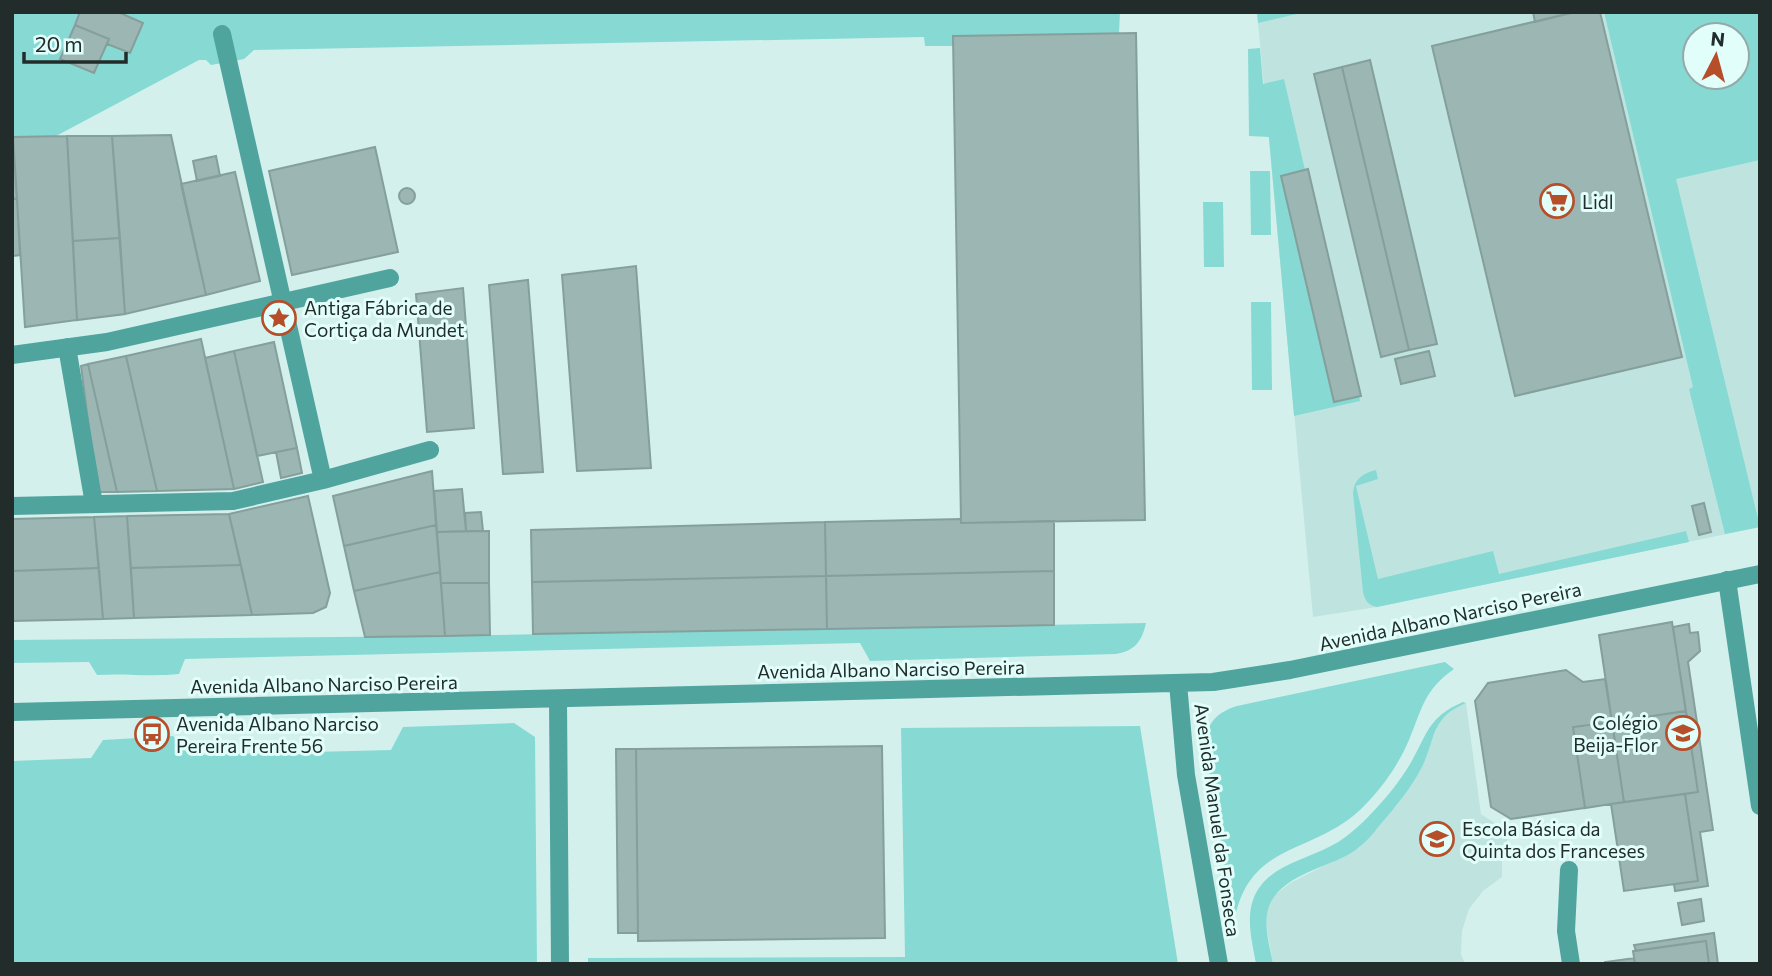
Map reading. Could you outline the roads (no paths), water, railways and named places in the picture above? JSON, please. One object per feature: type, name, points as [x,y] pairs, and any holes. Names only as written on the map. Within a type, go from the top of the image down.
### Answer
[{"type":"street","points":[[222,34],[323,480]]},
{"type":"street","points":[[12,355],[107,342],[390,278]]},
{"type":"street","points":[[67,347],[94,505]]},
{"type":"street","points":[[12,506],[233,502],[430,450]]},
{"type":"street","name":"Avenida Albano Narciso Pereira","points":[[12,712],[1178,683],[1251,677],[1760,574]]},
{"type":"street","points":[[1727,580],[1760,806]]},
{"type":"street","name":"Avenida Manuel da Fonseca","points":[[1178,683],[1186,775],[1219,964]]},
{"type":"street","points":[[558,699],[560,964]]},
{"type":"street","points":[[1569,870],[1566,931],[1570,964]]},
{"type":"place","name":"Lidl","points":[[1557,201]]},
{"type":"place","name":"Antiga Fábrica de Cortiça da Mundet","points":[[279,318]]},
{"type":"place","name":"Colégio Beija-Flor","points":[[1683,733]]},
{"type":"place","name":"Avenida Albano Narciso Pereira Frente 56","points":[[152,734]]},
{"type":"place","name":"Escola Básica da Quinta dos Franceses","points":[[1437,839]]}]
